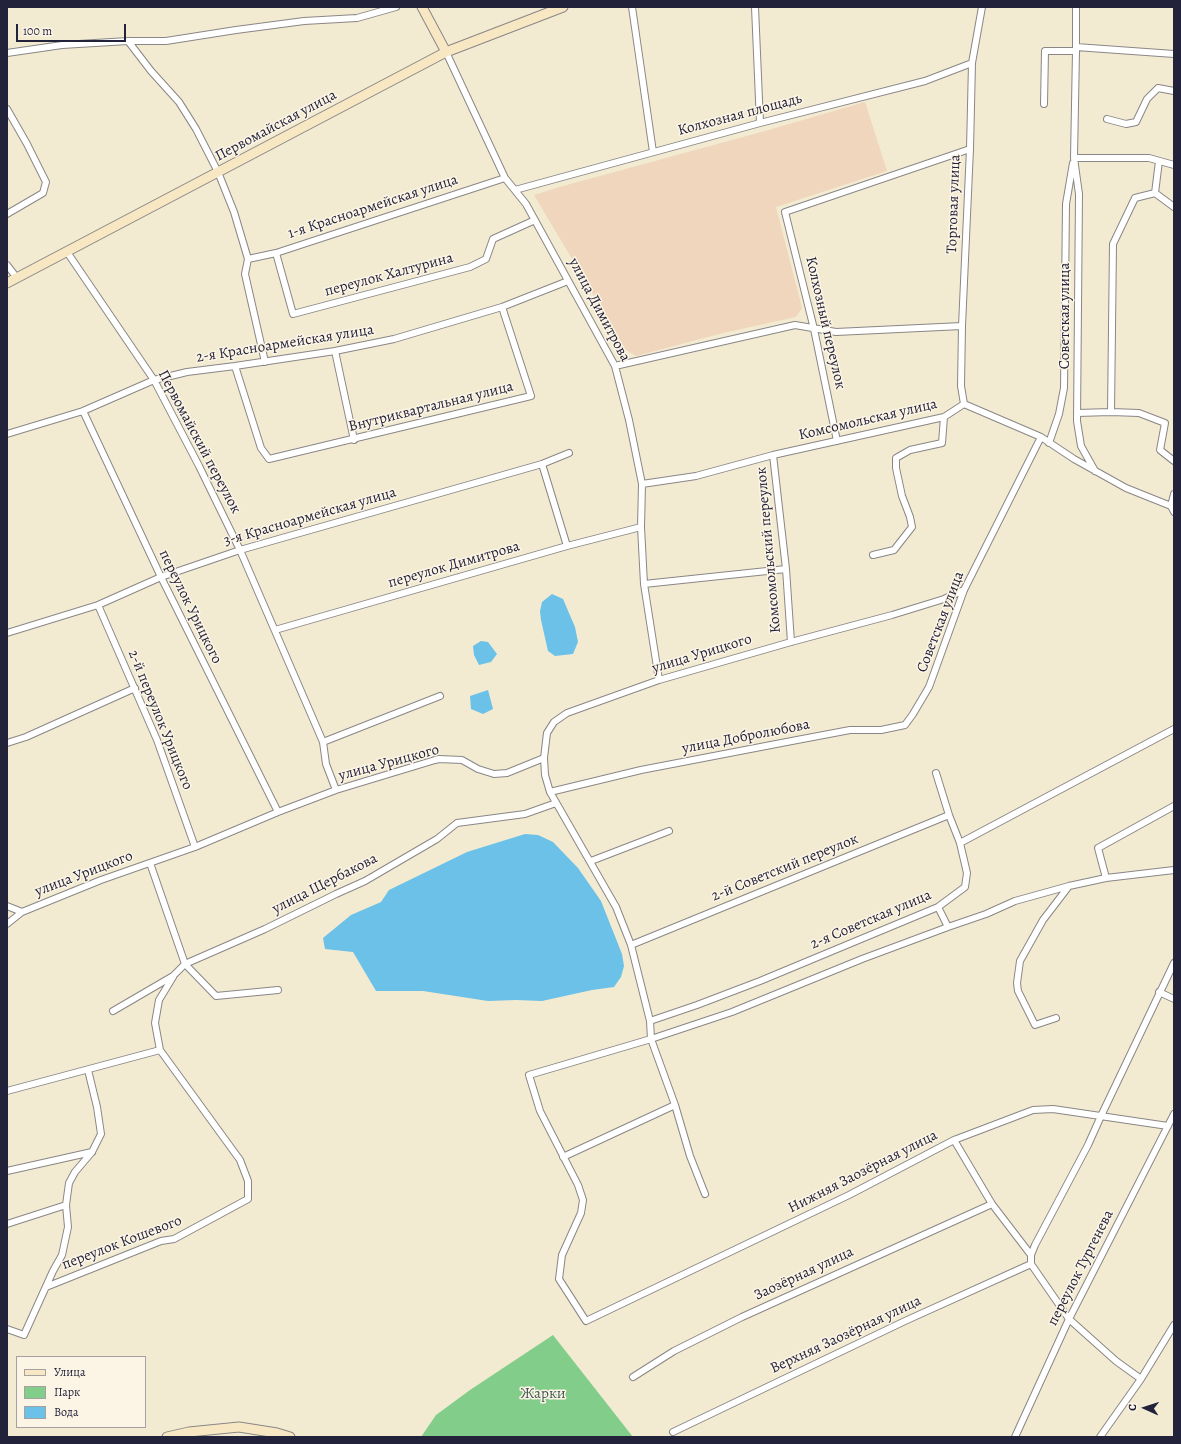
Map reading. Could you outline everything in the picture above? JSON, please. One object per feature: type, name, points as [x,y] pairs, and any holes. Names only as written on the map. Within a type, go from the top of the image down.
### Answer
[{"type":"main road","name":"улица Димитрова","points":[[422,7],[446,52]]},
{"type":"main road","name":"Первомайская улица","points":[[7,283],[446,52],[563,7]]},
{"type":"main road","points":[[167,1437],[189,1432],[240,1427],[277,1433],[290,1437]]},
{"type":"street","points":[[7,53],[62,45],[128,41],[166,41],[304,21],[357,18],[396,7]]},
{"type":"street","points":[[632,7],[653,152]]},
{"type":"street","points":[[755,7],[760,123]]},
{"type":"street","name":"Торговая улица","points":[[964,404],[961,386],[962,326],[970,149],[972,63],[982,7]]},
{"type":"street","name":"Советская улица","points":[[1049,443],[1059,414],[1064,388],[1066,204],[1074,158],[1076,7]]},
{"type":"street","points":[[128,41],[151,71],[178,102],[196,129],[218,172],[234,212],[248,259],[245,274],[265,362]]},
{"type":"street","points":[[1044,104],[1045,52],[1076,49],[1174,54]]},
{"type":"street","name":"улица Димитрова","points":[[446,52],[505,178],[526,204],[615,366],[629,420],[642,484],[641,527],[644,584],[659,680]]},
{"type":"street","name":"Колхозная площадь","points":[[515,190],[760,123],[925,81],[972,63]]},
{"type":"street","points":[[1107,119],[1126,124],[1136,122],[1147,99],[1158,88],[1174,91]]},
{"type":"street","points":[[7,109],[46,182],[43,193],[7,214]]},
{"type":"street","name":"Колхозный переулок","points":[[837,441],[814,329],[785,212],[970,149]]},
{"type":"street","points":[[1074,158],[1149,158],[1174,165]]},
{"type":"street","name":"Советская улица","points":[[1074,158],[1079,194],[1077,421],[1081,446],[1095,471]]},
{"type":"street","points":[[1155,193],[1159,161]]},
{"type":"street","name":"1-я Красноармейская улица","points":[[248,259],[276,253],[505,178]]},
{"type":"street","points":[[1155,193],[1174,207]]},
{"type":"street","points":[[1111,412],[1113,244],[1135,198],[1155,193]]},
{"type":"street","name":"переулок Халтурина","points":[[276,253],[293,314],[470,267],[486,259],[493,239],[535,220]]},
{"type":"street","name":"Первомайский переулок","points":[[67,252],[154,380],[199,466],[240,550],[324,742],[326,764],[336,790]]},
{"type":"street","points":[[7,265],[17,278]]},
{"type":"street","name":"2-я Красноармейская улица","points":[[7,434],[83,411],[154,380],[187,372],[335,351],[394,339],[502,307],[568,281]]},
{"type":"street","name":"Внутриквартальная улица","points":[[235,366],[261,448],[269,459],[354,440],[531,396],[502,307]]},
{"type":"street","points":[[615,366],[795,325],[836,332],[962,326]]},
{"type":"street","points":[[335,351],[354,440]]},
{"type":"street","points":[[964,404],[1041,437],[1095,471],[1126,488],[1172,509],[1174,494]]},
{"type":"street","name":"Комсомольская улица","points":[[642,484],[696,476],[773,455],[944,417],[964,404]]},
{"type":"street","name":"переулок Урицкого","points":[[83,411],[161,577],[278,812]]},
{"type":"street","points":[[1077,413],[1139,413],[1165,423],[1160,450],[1174,461]]},
{"type":"street","points":[[873,555],[894,550],[912,526],[902,496],[896,468],[896,458],[910,450],[942,443],[944,417]]},
{"type":"street","name":"Советская улица","points":[[929,687],[964,590],[1041,437]]},
{"type":"street","name":"3-я Красноармейская улица","points":[[7,633],[98,604],[161,577],[240,550],[542,464],[569,452]]},
{"type":"street","name":"Комсомольский переулок","points":[[773,455],[786,569],[791,642]]},
{"type":"street","points":[[542,464],[567,546]]},
{"type":"street","name":"переулок Димитрова","points":[[275,630],[567,546],[641,527]]},
{"type":"street","points":[[644,584],[786,569]]},
{"type":"street","name":"улица Урицкого","points":[[7,924],[22,912],[101,880],[195,847],[278,812],[336,790],[440,759],[462,760],[494,774],[507,773],[544,758],[547,733],[554,722],[568,712],[659,680],[892,615],[944,599],[964,590]]},
{"type":"street","name":"2-й переулок Урицкого","points":[[98,604],[157,740],[195,847]]},
{"type":"street","name":"улица Добролюбова","points":[[550,792],[641,770],[797,740],[850,730],[881,730],[905,725],[929,687]]},
{"type":"street","points":[[7,743],[135,688]]},
{"type":"street","points":[[324,742],[440,696]]},
{"type":"street","points":[[960,843],[1174,728]]},
{"type":"street","points":[[544,758],[545,776],[550,792],[591,861],[616,907],[632,945],[650,1021],[651,1039],[675,1105],[690,1156],[705,1194]]},
{"type":"street","name":"2-я Советская улица","points":[[650,1021],[697,1005],[753,983],[938,907],[964,886],[967,874],[960,843],[949,815],[936,773]]},
{"type":"street","name":"улица Щербакова","points":[[114,1011],[173,976],[185,964],[265,929],[364,881],[437,839],[456,823],[525,814],[556,803]]},
{"type":"street","points":[[1106,878],[1098,848],[1174,806]]},
{"type":"street","name":"2-й Советский переулок","points":[[632,945],[949,815]]},
{"type":"street","points":[[591,861],[670,831]]},
{"type":"street","points":[[150,863],[185,964],[216,996],[278,990]]},
{"type":"street","points":[[675,1105],[563,1157],[540,1111],[529,1076],[651,1039],[732,1012],[862,960],[986,914],[1015,900],[1106,878],[1174,870]]},
{"type":"street","points":[[1056,1018],[1035,1025],[1018,991],[1016,983],[1020,961],[1043,920],[1069,886]]},
{"type":"street","points":[[7,906],[22,912]]},
{"type":"street","points":[[938,907],[948,927]]},
{"type":"street","points":[[1141,1379],[1116,1361],[1069,1319],[1031,1264],[1031,1255],[1088,1145],[1174,963]]},
{"type":"street","points":[[7,1091],[160,1050],[156,1023],[159,1000],[173,976]]},
{"type":"street","points":[[1160,992],[1174,999]]},
{"type":"street","name":"переулок Кошевого","points":[[46,1287],[161,1241],[174,1239],[248,1199],[248,1181],[240,1160],[160,1050]]},
{"type":"street","points":[[7,1329],[24,1335],[62,1255],[68,1227],[66,1205],[69,1183],[75,1172],[92,1152],[101,1134],[97,1107],[88,1070]]},
{"type":"street","name":"Нижняя Заозёрная улица","points":[[563,1157],[578,1185],[583,1200],[581,1213],[562,1255],[559,1279],[586,1321],[849,1195],[954,1140],[1033,1110],[1053,1109],[1168,1126]]},
{"type":"street","name":"переулок Тургенева","points":[[1015,1437],[1069,1319],[1174,1114]]},
{"type":"street","points":[[954,1140],[992,1204],[1031,1255]]},
{"type":"street","points":[[7,1172],[92,1152]]},
{"type":"street","name":"Заозёрная улица","points":[[633,1378],[674,1351],[742,1317],[992,1204]]},
{"type":"street","points":[[7,1224],[66,1205]]},
{"type":"street","name":"Верхняя Заозёрная улица","points":[[673,1432],[905,1321],[1031,1264]]},
{"type":"street","points":[[1100,1437],[1141,1379],[1174,1325]]},
{"type":"shaded area","points":[[865,102],[887,171],[776,207],[802,308],[796,317],[723,333],[636,356],[626,350],[534,195]]},
{"type":"green space","name":"Жарки","points":[[553,1335],[633,1437],[421,1437],[436,1415],[470,1390]]},
{"type":"water","points":[[552,594],[563,599],[575,627],[578,642],[573,654],[555,656],[548,651],[540,611],[542,602]]},
{"type":"water","points":[[481,641],[488,642],[497,654],[491,662],[479,665],[474,655],[473,646]]},
{"type":"water","points":[[488,690],[493,709],[483,714],[471,709],[470,696]]},
{"type":"water","points":[[525,834],[538,835],[553,842],[578,868],[601,901],[622,954],[624,966],[621,977],[614,987],[592,990],[542,1001],[488,1001],[423,991],[376,991],[353,952],[325,949],[323,938],[351,915],[381,902],[389,890],[467,852]]}]
